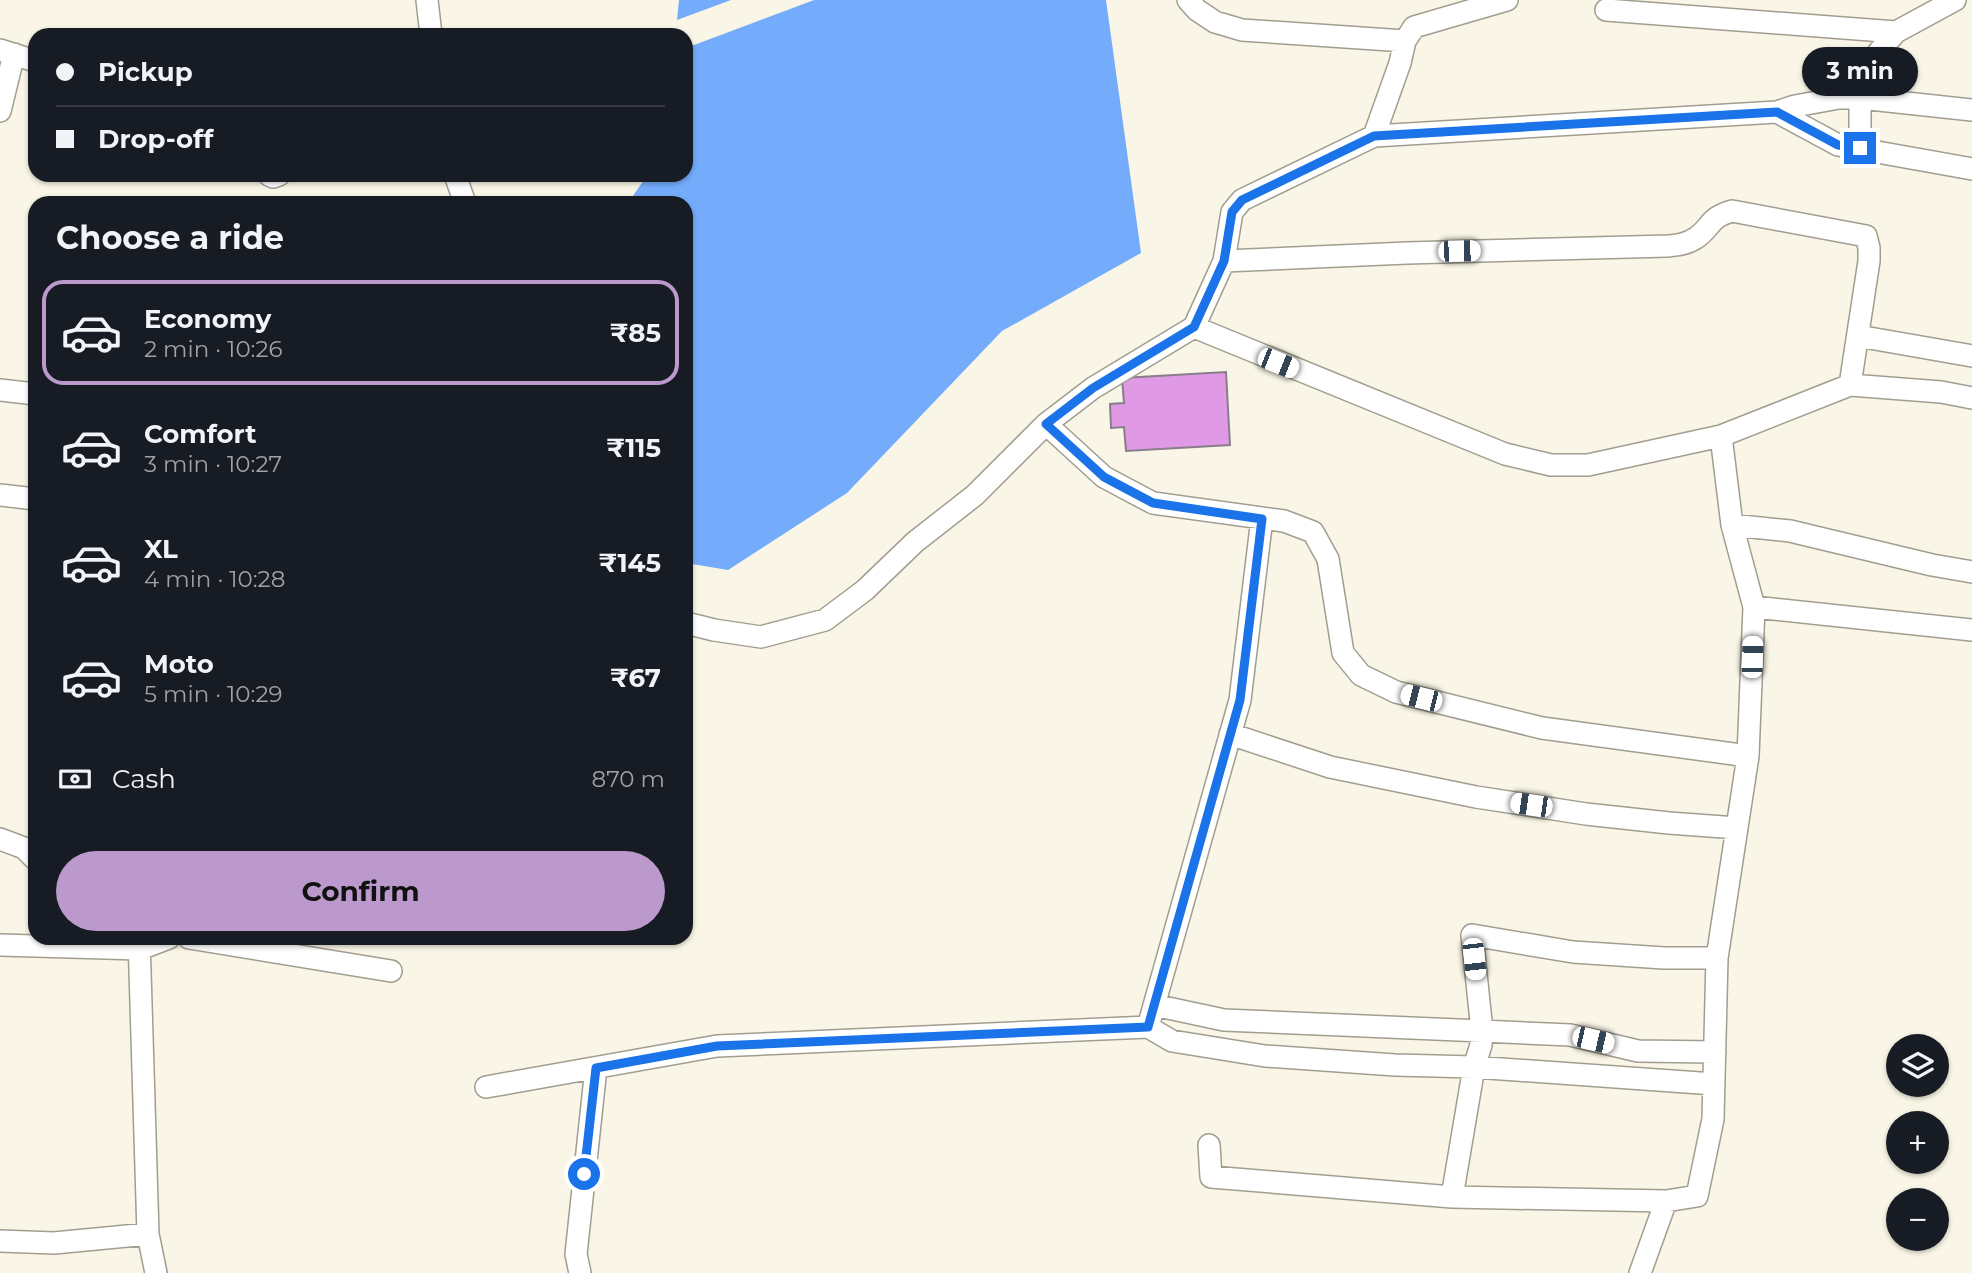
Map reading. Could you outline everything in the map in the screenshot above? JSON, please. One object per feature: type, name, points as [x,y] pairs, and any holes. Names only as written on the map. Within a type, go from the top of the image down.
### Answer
[{"type":"street","points":[[427,0],[430,28]]},
{"type":"street","points":[[1188,0],[1215,22],[1242,30],[1405,41]]},
{"type":"street","points":[[1374,136],[1405,41],[1414,27],[1507,0]]},
{"type":"street","points":[[1860,148],[1850,98],[1896,32],[1955,0]]},
{"type":"street","points":[[1606,10],[1896,32]]},
{"type":"street","points":[[0,111],[7,52],[28,59]]},
{"type":"street","points":[[693,626],[761,636],[825,620],[865,590],[915,542],[975,495],[1046,424],[1093,388],[1194,327],[1224,261],[1232,212],[1242,200],[1374,136],[1777,112],[1795,106],[1850,98],[1972,110]]},
{"type":"street","points":[[1777,112],[1838,145],[1972,169]]},
{"type":"street","points":[[1224,261],[1668,246],[1684,244],[1697,237],[1719,215],[1732,211],[1866,236],[1868,261],[1850,385]]},
{"type":"street","points":[[1194,327],[1505,454],[1551,465],[1588,465],[1721,436],[1850,385],[1941,392],[1972,398]]},
{"type":"street","points":[[1858,336],[1972,356]]},
{"type":"street","points":[[0,390],[28,393]]},
{"type":"street","points":[[1046,424],[1104,477],[1153,503],[1284,522],[1314,532],[1328,559],[1343,653],[1361,675],[1396,692],[1542,728],[1748,756]]},
{"type":"street","points":[[1209,1145],[1211,1177],[1452,1198],[1666,1201],[1696,1196],[1713,1119],[1717,958],[1748,756],[1754,607],[1732,525],[1721,436]]},
{"type":"street","points":[[0,495],[28,498]]},
{"type":"street","points":[[1148,1027],[1240,700],[1262,519]]},
{"type":"street","points":[[1732,525],[1790,531],[1972,572]]},
{"type":"street","points":[[1754,607],[1972,630]]},
{"type":"street","points":[[1230,734],[1330,767],[1476,797],[1586,814],[1737,828]]},
{"type":"street","points":[[0,839],[28,852]]},
{"type":"street","points":[[1452,1198],[1474,1067],[1481,1045],[1482,1031],[1472,935],[1573,952],[1664,958],[1717,958]]},
{"type":"street","points":[[0,945],[28,945]]},
{"type":"street","points":[[140,945],[148,1234],[156,1273]]},
{"type":"street","points":[[232,945],[391,971]]},
{"type":"street","points":[[1154,1004],[1224,1020],[1570,1035],[1638,1051],[1715,1052]]},
{"type":"street","points":[[486,1087],[717,1046],[1148,1027],[1172,1041],[1265,1056],[1714,1084]]},
{"type":"street","points":[[580,1273],[576,1254],[596,1068]]},
{"type":"street","points":[[1640,1273],[1666,1201]]},
{"type":"street","points":[[0,1241],[54,1243],[148,1234]]},
{"type":"water","points":[[679,0],[731,0],[677,20]]},
{"type":"water","points":[[814,0],[1106,0],[1141,253],[1002,331],[847,493],[728,570],[693,564],[693,196],[633,196],[643,182],[693,182],[693,45]]},
{"type":"building","points":[[1226,372],[1230,445],[1126,451],[1124,427],[1111,428],[1110,404],[1124,403],[1122,378]]},
{"type":"route","points":[[584,1174],[596,1068],[717,1046],[1148,1027],[1240,700],[1262,519],[1153,503],[1104,477],[1046,424],[1093,388],[1194,327],[1224,261],[1232,212],[1242,200],[1374,136],[1777,112],[1838,145],[1860,148]]}]
